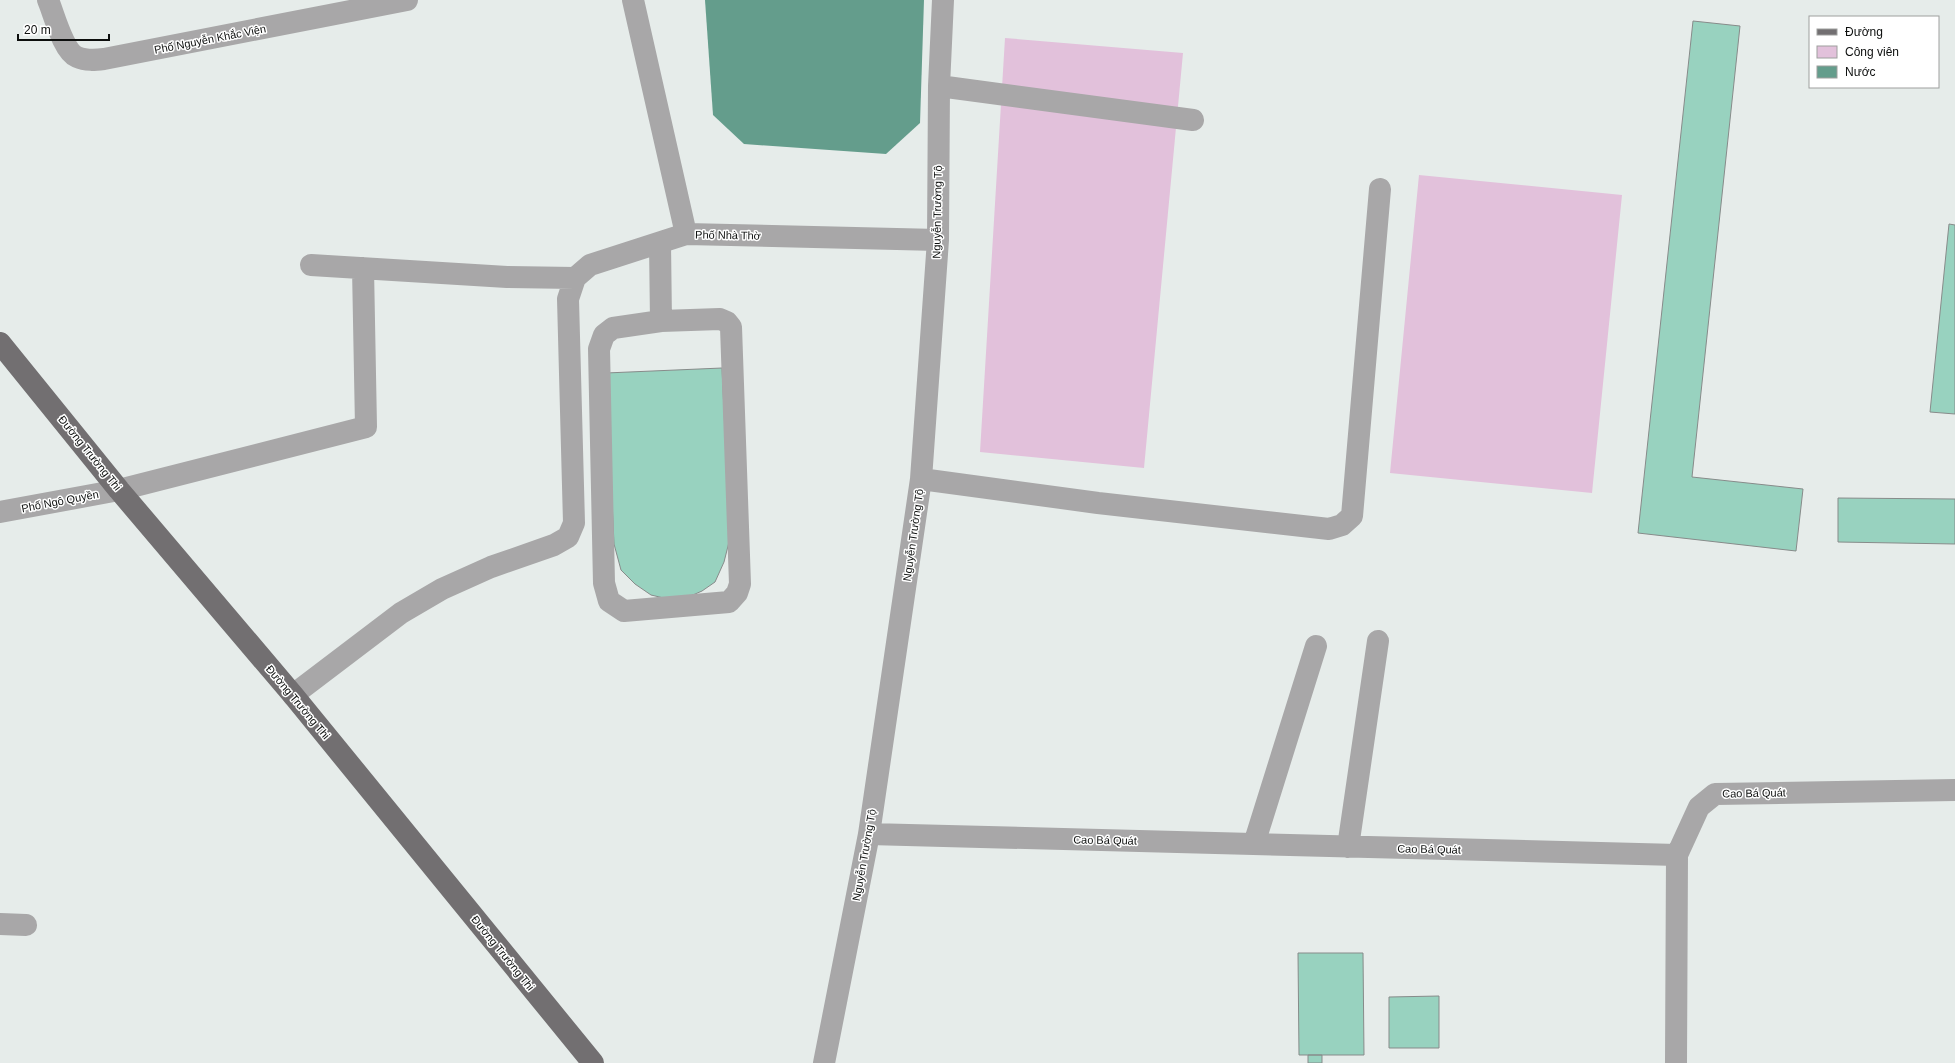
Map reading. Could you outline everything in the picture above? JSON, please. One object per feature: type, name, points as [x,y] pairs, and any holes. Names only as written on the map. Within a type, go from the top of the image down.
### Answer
[{"type":"main road","name":"Đường Trường Thi","points":[[0,343],[119,490],[293,695],[593,1063]]},
{"type":"street","name":"Phố Nguyễn Khắc Viện","points":[[48,0],[67,48],[76,57],[87,60],[104,59],[407,0]]},
{"type":"street","name":"Phố Nhà Thờ","points":[[633,0],[686,234],[938,240]]},
{"type":"street","name":"Nguyễn Trường Tộ","points":[[824,1063],[868,834],[921,479],[938,240],[939,86],[943,0]]},
{"type":"street","points":[[939,86],[1193,120]]},
{"type":"street","points":[[921,479],[1098,504],[1328,529],[1342,525],[1352,516],[1380,189]]},
{"type":"street","points":[[293,695],[402,613],[442,589],[491,567],[554,545],[568,537],[574,522],[568,299],[575,278],[590,265],[686,234]]},
{"type":"street","points":[[660,243],[661,321]]},
{"type":"street","points":[[311,265],[507,276],[575,278]]},
{"type":"street","name":"Phố Ngô Quyền","points":[[0,512],[119,490],[366,427],[363,268]]},
{"type":"street","points":[[720,319],[727,322],[731,327],[740,584],[737,593],[729,602],[624,611],[609,601],[604,583],[599,349],[604,335],[613,328],[661,321],[720,319]]},
{"type":"street","points":[[1348,847],[1378,641]]},
{"type":"street","points":[[1254,844],[1316,646]]},
{"type":"street","name":"Cao Bá Quát","points":[[868,834],[1677,855],[1699,807],[1715,794],[1955,790]]},
{"type":"street","points":[[1676,1063],[1677,855]]},
{"type":"street","points":[[0,924],[26,925]]},
{"type":"green space","points":[[1005,38],[1183,53],[1144,468],[980,452]]},
{"type":"green space","points":[[1419,175],[1622,195],[1592,493],[1390,473]]},
{"type":"water","points":[[705,0],[924,0],[920,123],[886,154],[744,144],[713,115]]},
{"type":"building","points":[[1693,21],[1740,26],[1692,477],[1803,489],[1796,551],[1638,533]]},
{"type":"building","points":[[1949,224],[1955,225],[1955,414],[1930,412]]},
{"type":"building","points":[[722,368],[730,538],[724,562],[715,582],[702,591],[686,598],[668,599],[651,595],[635,584],[621,570],[614,544],[606,373]]},
{"type":"building","points":[[1838,498],[1955,499],[1955,544],[1838,542]]},
{"type":"building","points":[[1298,953],[1363,953],[1364,1055],[1299,1055]]},
{"type":"building","points":[[1439,996],[1439,1048],[1389,1048],[1389,997]]},
{"type":"building","points":[[1308,1055],[1322,1055],[1322,1063],[1308,1063]]}]
